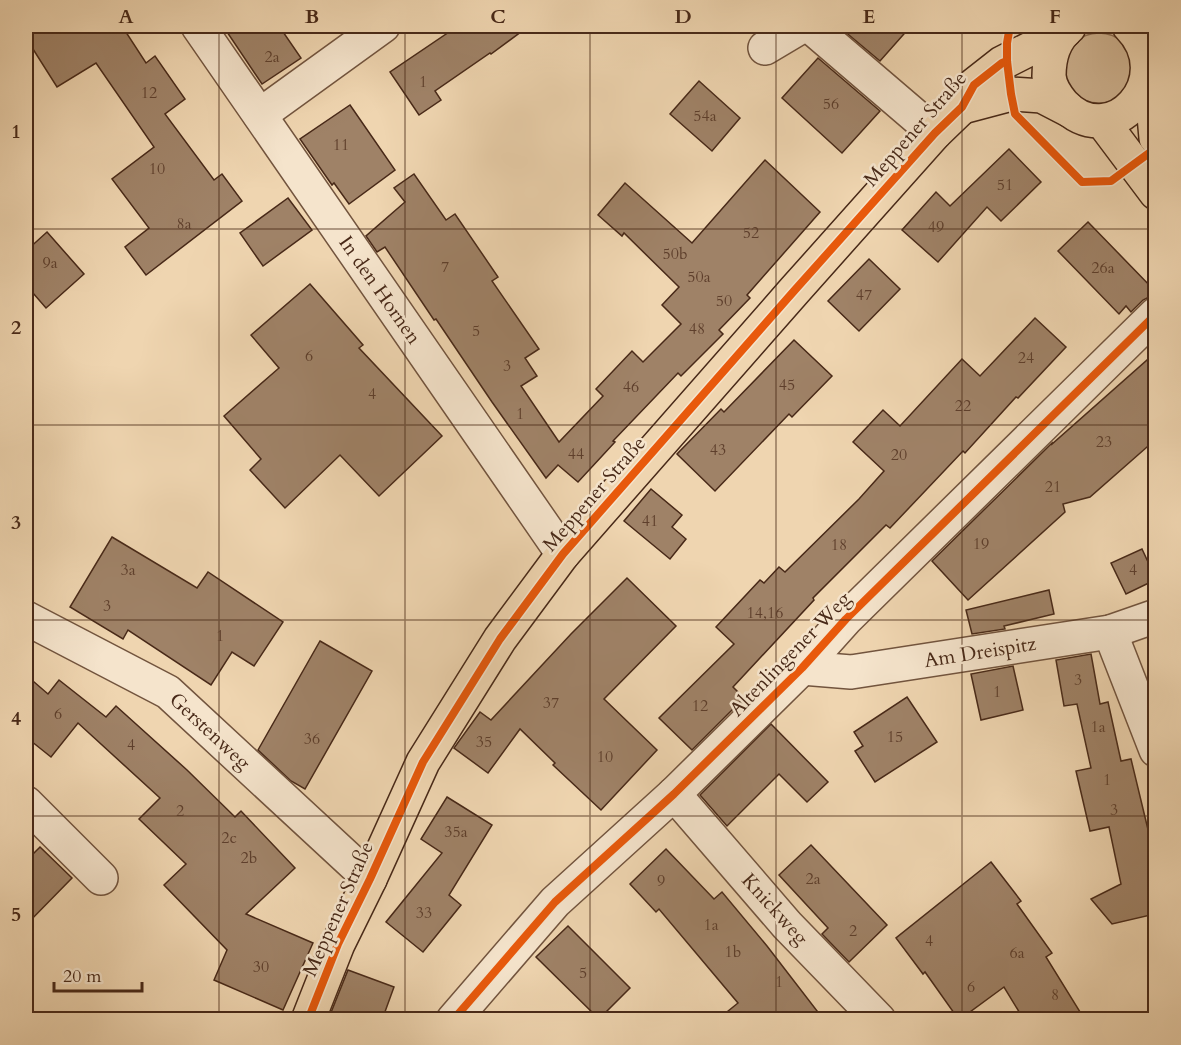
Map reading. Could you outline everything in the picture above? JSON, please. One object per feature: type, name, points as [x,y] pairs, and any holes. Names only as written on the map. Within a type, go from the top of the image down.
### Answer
[{"type":"main road","name":"Meppener Straße","points":[[308,1020],[338,944],[423,762],[500,639],[563,554],[935,133],[962,107],[974,85],[1002,63],[1068,28]]},
{"type":"main road","points":[[1068,28],[1054,45],[1049,63],[1050,81],[1057,97],[1069,110]]},
{"type":"main road","points":[[1135,29],[1147,46],[1151,57],[1150,82],[1144,97],[1133,109],[1119,117],[1102,121],[1155,193]]},
{"type":"main road","points":[[1150,82],[1155,138]]},
{"type":"main road","name":"Meppener Straße","points":[[962,107],[1011,94],[1042,96],[1085,118],[1102,121]]},
{"type":"street","name":"In den Hornen","points":[[198,26],[563,554]]},
{"type":"street","points":[[260,115],[383,26]]},
{"type":"street","points":[[765,48],[802,26]]},
{"type":"street","points":[[810,26],[935,133]]},
{"type":"street","name":"Altenlingener Weg","points":[[453,1020],[555,902],[674,794],[802,668],[846,619],[1155,314]]},
{"type":"street","name":"Am Dreispitz","points":[[802,668],[851,672],[1110,632],[1155,616]]},
{"type":"street","name":"Gerstenweg","points":[[26,618],[168,692],[370,879]]},
{"type":"street","points":[[1110,632],[1155,750]]},
{"type":"street","name":"Knickweg","points":[[674,794],[787,925],[879,1020]]},
{"type":"street","points":[[26,803],[101,878]]},
{"type":"shaded area","points":[[1099,33],[1118,39],[1128,49],[1134,68],[1128,87],[1118,97],[1099,103],[1080,97],[1070,87],[1064,68],[1070,49],[1080,39]]},
{"type":"building","points":[[26,26],[122,26],[146,63],[155,56],[185,99],[165,114],[214,180],[222,174],[242,201],[146,275],[125,247],[149,228],[112,179],[154,147],[96,63],[57,87],[26,38]]},
{"type":"building","points":[[223,26],[279,26],[301,58],[262,84]]},
{"type":"building","points":[[458,26],[529,26],[435,91],[441,100],[419,115],[390,72]]},
{"type":"building","points":[[847,26],[911,26],[880,61],[843,30]]},
{"type":"building","points":[[818,58],[880,111],[842,153],[782,98]]},
{"type":"building","points":[[699,81],[740,118],[712,151],[670,114]]},
{"type":"building","points":[[350,105],[395,170],[349,204],[334,183],[332,185],[300,139]]},
{"type":"building","points":[[1009,149],[1041,182],[1001,221],[987,207],[938,262],[902,230],[936,192],[950,206]]},
{"type":"building","points":[[765,160],[820,212],[747,295],[750,298],[719,330],[723,334],[681,376],[678,373],[613,441],[615,442],[578,482],[558,465],[546,478],[385,247],[377,252],[366,236],[405,202],[394,188],[414,174],[446,220],[455,214],[498,277],[492,281],[539,349],[525,358],[537,376],[521,386],[559,442],[603,396],[596,389],[632,351],[643,362],[681,324],[662,305],[679,287],[624,233],[622,236],[598,215],[625,183],[692,243]]},
{"type":"building","points":[[288,198],[312,230],[263,266],[240,233]]},
{"type":"building","points":[[1088,222],[1155,291],[1155,296],[1143,300],[1131,312],[1126,306],[1119,314],[1058,251]]},
{"type":"building","points":[[47,232],[84,274],[46,308],[26,285],[26,251]]},
{"type":"building","points":[[869,259],[900,289],[859,331],[828,301]]},
{"type":"building","points":[[310,284],[363,345],[359,348],[442,436],[379,496],[340,455],[285,508],[250,470],[261,459],[224,416],[279,368],[251,335]]},
{"type":"building","points":[[1035,318],[1066,347],[890,528],[886,525],[813,598],[814,600],[733,687],[744,698],[692,750],[659,718],[734,644],[716,627],[760,580],[764,583],[779,567],[785,572],[884,471],[853,442],[883,410],[900,426],[962,359],[980,376]]},
{"type":"building","points":[[794,340],[832,376],[792,417],[789,414],[715,491],[677,454],[721,409],[724,412]]},
{"type":"building","points":[[1155,353],[1155,440],[1090,497],[1063,504],[1065,512],[968,600],[932,561],[1052,443]]},
{"type":"building","points":[[651,489],[682,515],[672,527],[686,539],[670,559],[624,521]]},
{"type":"building","points":[[112,537],[197,588],[208,572],[283,622],[254,666],[232,652],[211,685],[128,630],[123,639],[70,607]]},
{"type":"building","points":[[1142,549],[1155,580],[1126,594],[1111,563]]},
{"type":"building","points":[[627,578],[676,626],[604,699],[657,750],[601,810],[553,765],[555,763],[520,729],[488,773],[454,748],[480,712],[491,720]]},
{"type":"building","points":[[1049,590],[1054,614],[1004,626],[1005,629],[972,634],[966,610]]},
{"type":"building","points":[[320,641],[372,671],[305,789],[291,781],[258,750]]},
{"type":"building","points":[[1091,654],[1100,704],[1108,702],[1121,761],[1131,759],[1151,842],[1155,841],[1155,914],[1112,924],[1091,899],[1121,884],[1109,827],[1090,831],[1076,771],[1091,768],[1077,704],[1064,706],[1056,660]]},
{"type":"building","points":[[1013,666],[1023,710],[981,720],[971,674]]},
{"type":"building","points":[[26,675],[48,694],[59,680],[106,717],[116,706],[235,817],[241,811],[295,868],[246,914],[313,943],[283,1010],[214,980],[227,950],[164,885],[186,864],[139,819],[160,798],[78,723],[51,757],[26,737]]},
{"type":"building","points":[[907,697],[937,742],[875,782],[855,751],[863,746],[854,732]]},
{"type":"building","points":[[771,724],[828,782],[807,802],[779,774],[727,826],[700,795]]},
{"type":"building","points":[[447,797],[492,825],[449,895],[461,905],[423,952],[386,922],[442,853],[421,839]]},
{"type":"building","points":[[811,845],[887,925],[849,962],[822,934],[828,928],[779,875]]},
{"type":"building","points":[[40,847],[72,878],[26,925],[26,861]]},
{"type":"building","points":[[666,849],[714,899],[722,892],[824,1020],[717,1020],[738,1003],[659,909],[656,912],[630,884]]},
{"type":"building","points":[[991,862],[1021,901],[1017,904],[1052,953],[1046,957],[1085,1020],[1024,1020],[1004,987],[959,1020],[925,972],[923,974],[896,938]]},
{"type":"building","points":[[568,926],[630,988],[599,1019],[536,957]]},
{"type":"building","points":[[348,970],[394,987],[382,1020],[328,1020]]},
{"type":"cycle path","points":[[1010,26],[1007,61],[1015,114],[1082,182],[1111,181],[1156,148]]},
{"type":"cycle path","points":[[308,1020],[338,944],[423,762],[500,639],[563,554],[935,133],[962,107],[974,85],[1007,61]]},
{"type":"cycle path","points":[[453,1020],[555,902],[674,794],[802,668],[846,619],[1156,314]]}]
